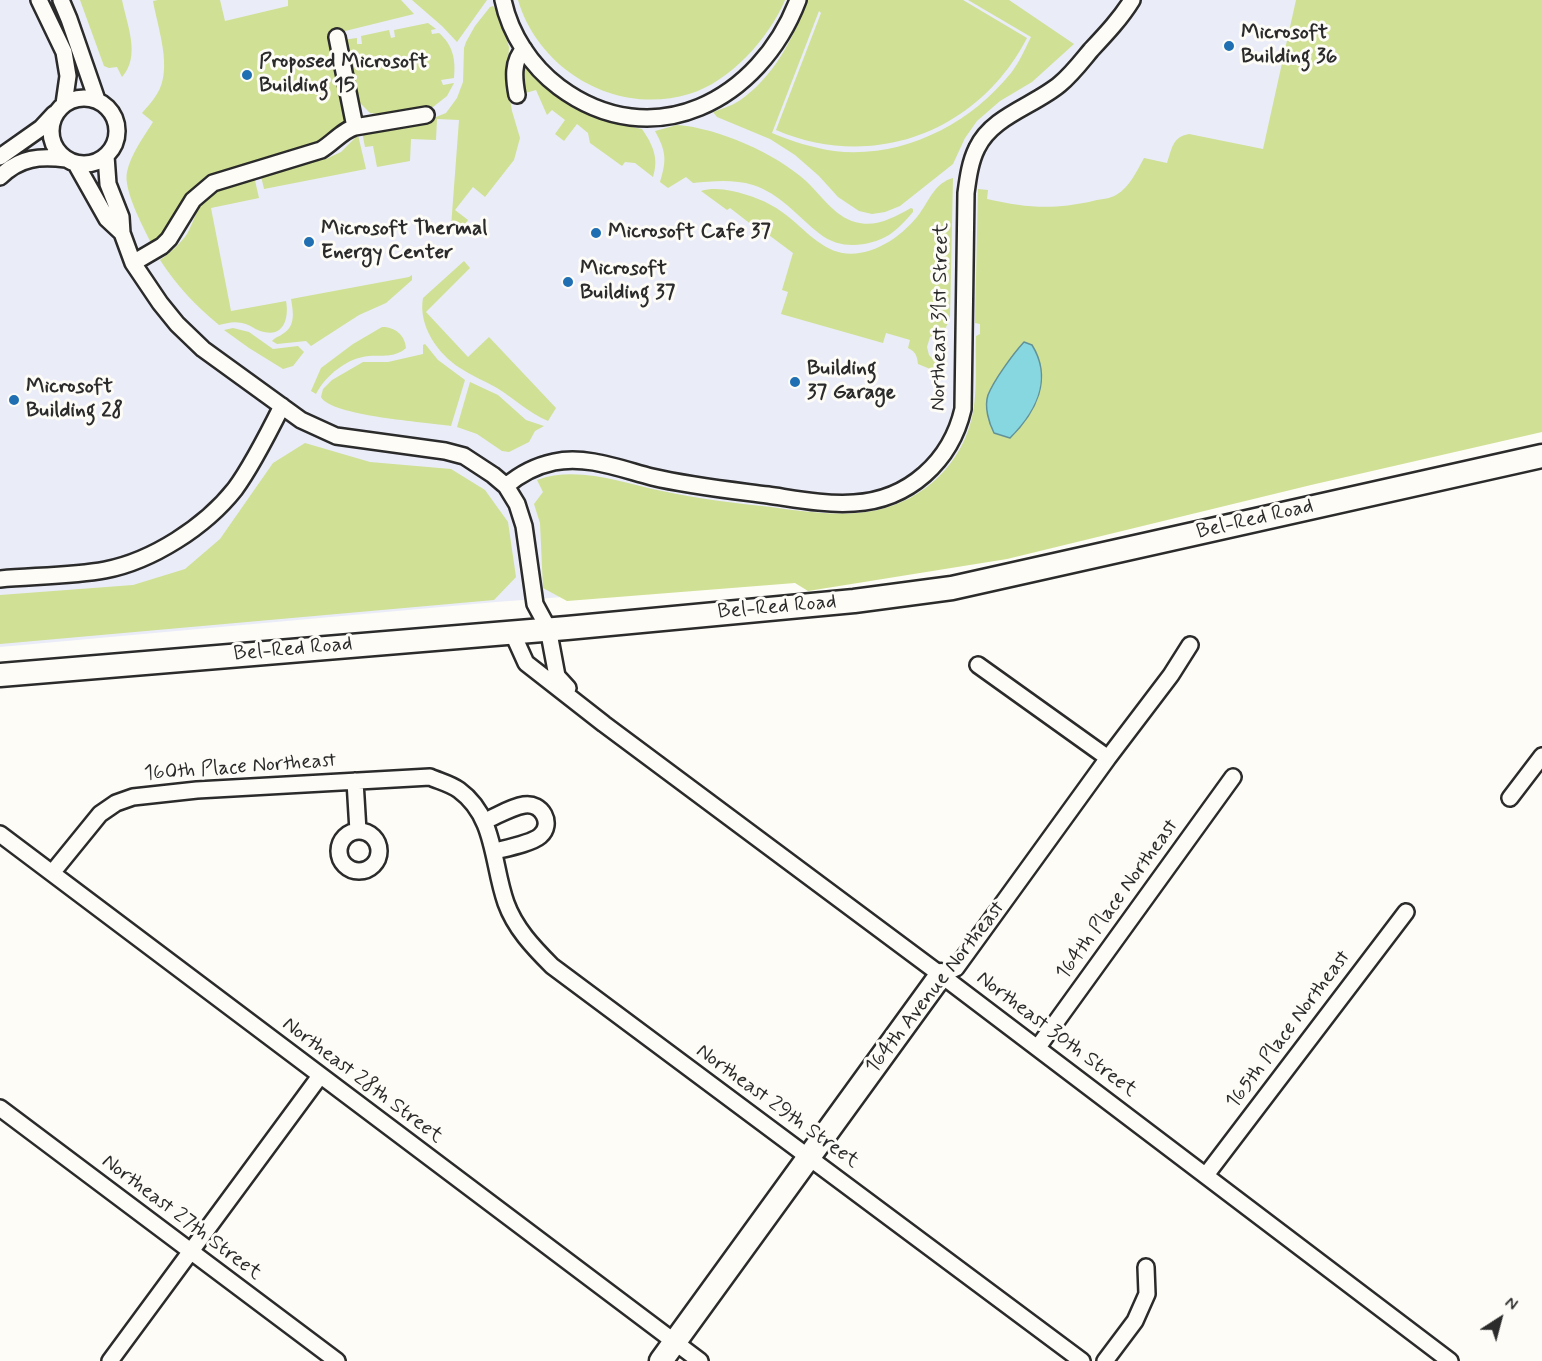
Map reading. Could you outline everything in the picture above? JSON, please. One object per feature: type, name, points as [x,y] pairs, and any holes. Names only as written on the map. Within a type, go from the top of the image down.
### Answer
[{"type":"main road","name":"Bel-Red Road","points":[[0,675],[842,602],[952,588],[1542,456]]},
{"type":"main road","name":"164th Avenue Northeast","points":[[661,1361],[941,975]]},
{"type":"street","points":[[39,0],[64,52],[68,76],[60,108],[52,122],[53,143],[58,152],[71,161],[107,219],[122,233]]},
{"type":"street","points":[[61,0],[97,100]]},
{"type":"street","points":[[503,0],[515,35],[539,70],[552,81],[588,104],[619,114],[643,117],[680,115],[711,104],[735,88],[777,42],[798,0]]},
{"type":"street","name":"Northeast 31st Street","points":[[506,486],[522,473],[555,462],[575,461],[594,462],[694,486],[852,504],[888,496],[922,478],[942,457],[956,433],[963,409],[964,220],[970,169],[982,139],[999,123],[1047,94],[1066,79],[1124,13],[1132,0]]},
{"type":"street","points":[[337,37],[355,127]]},
{"type":"street","points":[[517,95],[515,71],[518,54],[524,49]]},
{"type":"street","points":[[0,157],[41,128],[60,108],[75,99],[97,100],[113,116],[117,126],[117,138],[113,148],[97,162],[87,164],[44,157],[26,160],[7,170],[0,177]]},
{"type":"street","points":[[133,262],[162,246],[169,239],[193,200],[213,183],[321,150],[347,129],[426,116]]},
{"type":"street","points":[[106,156],[108,184],[121,217],[122,233],[133,262],[160,303],[190,336],[233,372],[305,422],[336,436],[445,451],[464,456],[506,486]]},
{"type":"street","points":[[0,579],[105,570],[140,560],[163,548],[217,510],[236,487],[282,406]]},
{"type":"street","name":"Northeast 30th Street","points":[[506,486],[517,504],[524,526],[535,604],[548,628],[557,676],[604,724]]},
{"type":"street","name":"Northeast 30th Street","points":[[512,632],[525,663],[1038,1047],[1450,1361]]},
{"type":"street","name":"164th Avenue Northeast","points":[[941,975],[956,969],[1108,758],[1171,675],[1190,645]]},
{"type":"street","points":[[978,665],[1108,758]]},
{"type":"street","points":[[1510,798],[1542,756]]},
{"type":"street","name":"160th Place Northeast","points":[[52,873],[100,814],[116,803],[133,797],[197,790],[430,777],[459,789]]},
{"type":"street","name":"164th Place Northeast","points":[[1038,1047],[1233,777]]},
{"type":"street","name":"160th Place Northeast","points":[[355,781],[358,831]]},
{"type":"street","name":"Northeast 29th Street","points":[[459,789],[474,804],[485,821],[495,851],[507,904],[517,926],[552,966],[1082,1361]]},
{"type":"street","points":[[485,821],[527,804],[539,808],[546,818],[545,830],[537,838],[495,851]]},
{"type":"street","name":"Northeast 28th Street","points":[[0,834],[700,1361]]},
{"type":"street","name":"165th Place Northeast","points":[[1206,1175],[1406,912]]},
{"type":"street","points":[[110,1361],[320,1076]]},
{"type":"street","name":"Northeast 27th Street","points":[[0,1108],[337,1361]]},
{"type":"street","points":[[1105,1361],[1135,1321],[1147,1294],[1146,1267]]},
{"type":"shaded area","points":[[0,0],[1542,0],[935,569],[496,602],[0,647]]},
{"type":"green space","points":[[80,0],[122,0],[132,50],[128,69],[122,77],[117,67],[104,66]]},
{"type":"green space","points":[[220,0],[225,21],[288,6],[288,0],[401,0],[414,14],[329,35],[347,121],[338,131],[321,143],[206,176],[192,189],[164,235],[151,243],[134,208],[128,188],[127,172],[131,159],[153,122],[142,113],[157,94],[164,73],[163,49],[153,1]]},
{"type":"green space","points":[[412,0],[487,0],[457,42]]},
{"type":"green space","points":[[518,0],[785,0],[769,29],[758,43],[746,57],[719,80],[689,94],[662,99],[635,99],[609,93],[584,82],[562,67],[543,48],[528,25]]},
{"type":"green space","points":[[807,0],[963,0],[1027,38],[1006,70],[981,98],[952,119],[920,135],[886,144],[850,146],[813,142],[776,130],[821,13],[819,11],[772,133],[802,144],[834,151],[884,150],[909,144],[932,134],[954,123],[975,108],[1011,73],[1031,37],[968,0],[1009,0],[1074,44],[1032,82],[1000,101],[977,121],[965,138],[953,164],[900,206],[872,214],[859,211],[838,197],[795,155],[770,139],[717,117],[713,112],[739,101],[762,81],[789,43]]},
{"type":"green space","points":[[1296,0],[1542,0],[1542,432],[1007,559],[808,591],[795,583],[567,601],[543,588],[540,523],[534,504],[543,492],[537,480],[552,476],[568,474],[600,477],[703,499],[835,513],[875,511],[893,506],[925,488],[951,463],[968,431],[974,408],[976,336],[980,334],[980,324],[975,323],[978,189],[988,190],[987,199],[1001,202],[1040,207],[1065,206],[1116,195],[1129,184],[1144,158],[1167,163],[1176,141],[1189,134],[1263,149]]},
{"type":"green space","points":[[493,6],[498,12],[509,47],[507,83],[520,138],[514,160],[485,197],[473,187],[455,210],[468,220],[457,235],[453,234],[451,227],[459,120],[437,119],[436,140],[411,139],[410,161],[377,167],[373,146],[365,147],[362,132],[431,119],[446,113],[457,98],[463,82],[466,42],[475,26]]},
{"type":"green space","points":[[428,23],[436,29],[431,30],[432,34],[439,33],[448,43],[452,53],[454,78],[441,80],[443,85],[454,83],[447,96],[433,107],[386,115],[370,113],[360,103],[342,40],[357,38],[357,44],[362,44],[361,36],[389,30],[391,38],[395,37],[394,30]]},
{"type":"green space","points":[[523,68],[526,68],[558,97],[578,108],[609,121],[642,129],[654,152],[653,177],[635,163],[625,162],[622,166],[590,143],[588,133],[577,124],[564,141],[555,134],[565,120],[552,110],[547,115],[536,90],[522,94]]},
{"type":"green space","points":[[677,125],[728,137],[779,161],[806,181],[834,210],[855,222],[877,223],[911,208],[913,212],[896,230],[881,239],[863,244],[845,245],[820,234],[781,200],[753,185],[731,181],[693,183],[686,177],[668,188],[660,182],[664,168],[664,156],[655,131]]},
{"type":"green space","points":[[358,135],[366,169],[264,189],[261,176],[328,158],[341,152]]},
{"type":"green space","points":[[254,176],[259,198],[211,208],[231,311],[286,301],[287,313],[284,324],[271,333],[239,322],[219,325],[187,295],[160,260],[187,234],[208,194],[222,185]]},
{"type":"green space","points":[[953,178],[950,319],[945,329],[930,337],[927,347],[929,355],[942,369],[935,371],[918,364],[916,354],[908,348],[910,340],[886,333],[883,343],[781,314],[788,292],[782,290],[793,253],[754,224],[752,225],[730,208],[727,210],[701,191],[724,190],[758,199],[782,212],[825,246],[842,253],[853,254],[875,249],[896,237],[913,222],[937,188]]},
{"type":"green space","points":[[464,261],[470,268],[426,312],[468,357],[489,337],[556,408],[548,421],[497,388],[460,368],[444,355],[431,338],[424,319],[423,298]]},
{"type":"green space","points":[[412,275],[412,280],[386,303],[359,315],[311,346],[306,341],[277,344],[272,341],[290,326],[293,318],[291,299]]},
{"type":"green space","points":[[382,327],[391,328],[398,333],[404,339],[406,348],[393,355],[361,357],[353,360],[331,374],[316,394],[311,391],[321,368],[353,344]]},
{"type":"green space","points":[[233,328],[249,332],[273,349],[298,346],[304,352],[293,366],[283,369],[224,330]]},
{"type":"green space","points":[[425,344],[438,360],[465,380],[451,426],[342,409],[328,404],[321,397],[323,389],[332,380],[363,362],[388,362],[423,354]]},
{"type":"green space","points":[[470,382],[498,395],[526,420],[544,426],[535,431],[529,442],[509,452],[502,451],[477,434],[457,427]]},
{"type":"green space","points":[[305,443],[370,462],[451,469],[485,490],[508,522],[516,577],[494,600],[0,644],[0,595],[133,585],[185,569],[220,539],[273,463]]},
{"type":"water","points":[[1024,342],[1032,345],[1038,358],[1041,383],[1034,406],[1010,438],[994,433],[990,425],[987,400],[999,375]]},
{"type":"place","name":"Microsoft Building 36","points":[[1229,46]]},
{"type":"place","name":"Proposed Microsoft Building 15","points":[[247,75]]},
{"type":"place","name":"Microsoft Cafe 37","points":[[596,233]]},
{"type":"place","name":"Microsoft Thermal Energy Center","points":[[309,242]]},
{"type":"place","name":"Microsoft Building 37","points":[[568,282]]},
{"type":"place","name":"Building 37 Garage","points":[[795,382]]},
{"type":"place","name":"Microsoft Building 28","points":[[14,400]]}]
